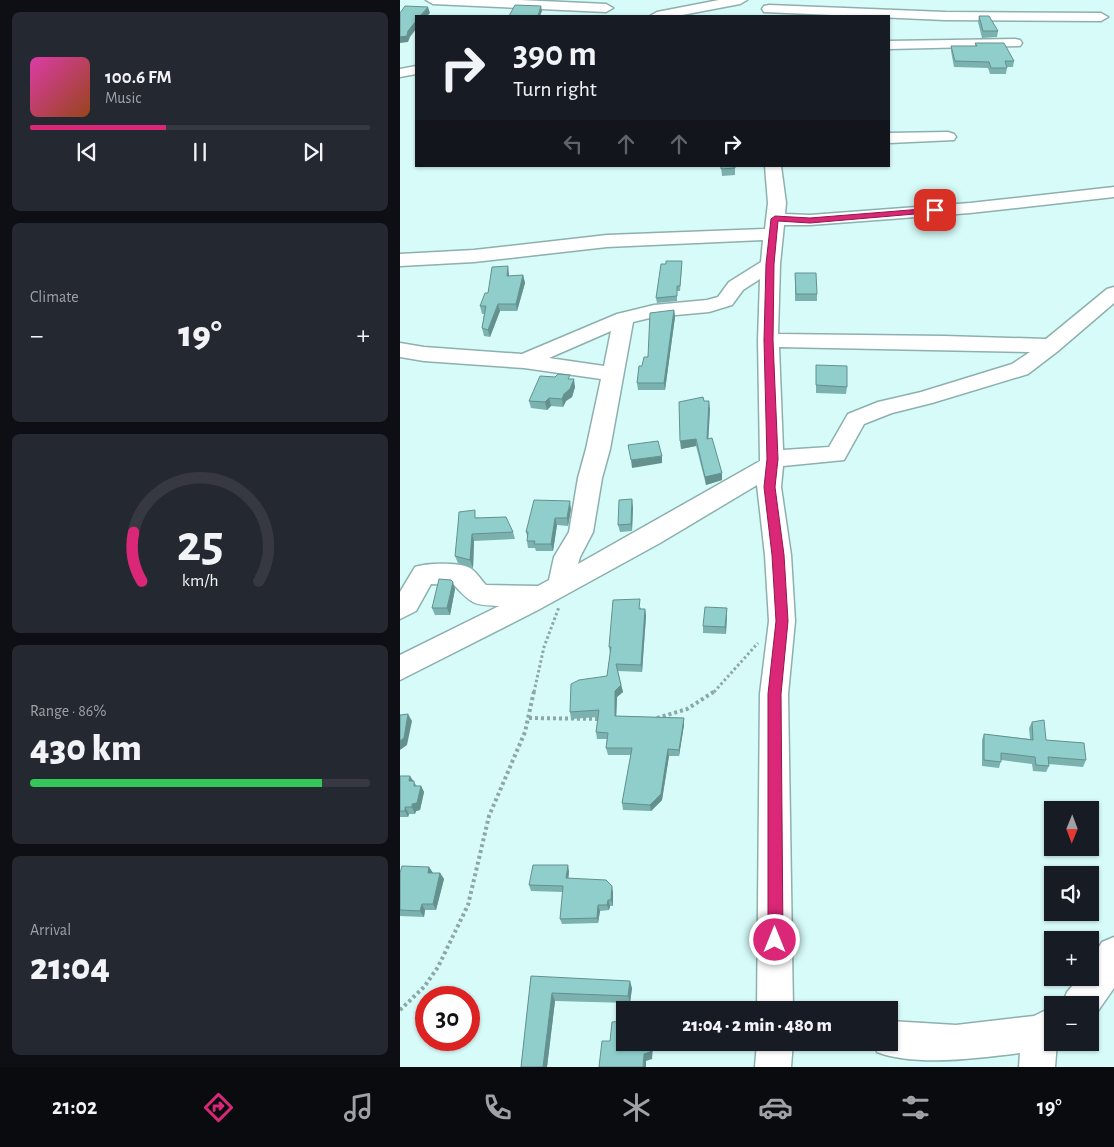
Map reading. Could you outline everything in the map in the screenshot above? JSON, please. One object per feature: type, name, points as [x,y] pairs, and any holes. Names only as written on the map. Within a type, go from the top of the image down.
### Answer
[{"type":"street","points":[[433,0],[606,8]]},
{"type":"street","points":[[662,15],[740,0]]},
{"type":"street","points":[[766,8],[945,16],[1102,17]]},
{"type":"street","points":[[890,45],[1015,43]]},
{"type":"street","points":[[400,73],[415,70]]},
{"type":"street","points":[[890,138],[948,137]]},
{"type":"street","points":[[773,167],[777,203],[770,264],[768,340],[772,462],[769,487],[778,555],[782,621],[774,694],[775,1001]]},
{"type":"street","points":[[400,260],[474,256],[607,241],[774,226],[810,220],[970,208],[1114,192]]},
{"type":"street","points":[[524,361],[624,318],[654,311],[709,306],[725,301],[736,286],[770,264]]},
{"type":"street","points":[[400,668],[560,586],[677,521],[772,462],[836,454],[856,419],[886,407],[924,398],[1020,369],[1052,346],[1114,293]]},
{"type":"street","points":[[560,586],[567,557],[581,532],[624,318]]},
{"type":"street","points":[[768,340],[944,342],[1052,346]]},
{"type":"street","points":[[400,350],[424,354],[524,361],[612,374]]},
{"type":"street","points":[[400,608],[407,604],[424,574],[461,575],[480,595],[560,586]]},
{"type":"street","points":[[1087,996],[1100,980],[1114,954]]},
{"type":"street","points":[[898,1039],[956,1043],[1043,1042]]},
{"type":"street","points":[[774,1067],[775,1051]]},
{"type":"path","points":[[400,1010],[424,987],[438,966],[468,905],[489,816],[525,732],[544,647],[555,616],[560,586]]},
{"type":"path","points":[[650,718],[658,718],[688,709],[714,692],[755,646],[782,621]]},
{"type":"path","points":[[529,718],[605,719]]},
{"type":"building","points":[[515,5],[541,6],[538,15],[510,15]]},
{"type":"building","points":[[405,6],[428,7],[421,15],[415,15],[415,22],[408,31],[407,36],[400,37],[400,13]]},
{"type":"building","points":[[979,16],[989,16],[998,31],[983,31]]},
{"type":"building","points":[[975,43],[1004,43],[1014,61],[1005,61],[1007,68],[991,68],[989,62],[955,61],[951,46],[977,46]]},
{"type":"building","points":[[721,167],[735,167],[735,168],[721,169]]},
{"type":"building","points":[[666,261],[682,261],[680,286],[677,286],[677,296],[656,298],[661,264],[666,264]]},
{"type":"building","points":[[508,266],[507,276],[523,275],[516,304],[498,304],[488,330],[482,328],[486,306],[480,306],[485,293],[488,293],[492,267]]},
{"type":"building","points":[[795,273],[816,273],[817,294],[796,294]]},
{"type":"building","points":[[674,310],[664,383],[637,383],[639,366],[642,366],[644,357],[648,357],[650,313]]},
{"type":"building","points":[[816,365],[847,366],[847,387],[816,385]]},
{"type":"building","points":[[558,374],[570,375],[568,379],[574,379],[570,389],[564,394],[562,399],[549,398],[545,402],[529,401],[540,376],[555,377]]},
{"type":"building","points":[[703,397],[704,401],[709,401],[707,439],[712,438],[722,473],[705,477],[696,439],[680,441],[679,402]]},
{"type":"building","points":[[658,441],[662,456],[631,460],[628,445]]},
{"type":"building","points":[[632,499],[631,524],[618,525],[619,500]]},
{"type":"building","points":[[534,500],[570,501],[567,518],[555,518],[551,544],[534,544],[535,541],[527,541],[528,532],[526,532]]},
{"type":"building","points":[[475,510],[475,518],[506,517],[513,532],[472,534],[470,560],[455,556],[459,512]]},
{"type":"building","points":[[439,579],[451,580],[453,582],[447,608],[432,608]]},
{"type":"building","points":[[640,599],[639,609],[645,609],[641,665],[616,664],[621,685],[615,691],[615,716],[684,718],[679,750],[668,749],[661,794],[650,805],[622,803],[632,748],[606,748],[608,733],[596,732],[599,710],[570,712],[571,684],[579,680],[607,676],[611,647],[609,647],[613,600]]},
{"type":"building","points":[[705,607],[727,608],[725,627],[703,626]]},
{"type":"building","points":[[408,714],[404,738],[400,741],[400,715]]},
{"type":"building","points":[[1044,720],[1046,740],[1084,743],[1086,760],[1048,757],[1049,766],[1036,765],[1035,757],[1001,753],[1001,762],[984,760],[984,734],[1033,740],[1032,722]]},
{"type":"building","points":[[400,776],[410,776],[409,781],[414,781],[414,786],[421,786],[417,803],[412,804],[412,807],[405,807],[405,811],[400,811]]},
{"type":"building","points":[[533,865],[568,865],[566,878],[606,880],[612,886],[611,900],[608,900],[607,905],[598,905],[597,918],[560,919],[563,886],[529,885]]},
{"type":"building","points":[[402,866],[429,867],[428,873],[440,873],[433,904],[422,904],[420,911],[400,910],[400,873]]},
{"type":"building","points":[[531,976],[630,981],[628,996],[552,993],[543,1067],[521,1067]]},
{"type":"building","points":[[612,1022],[616,1022],[616,1051],[650,1051],[644,1054],[643,1067],[599,1067],[602,1041],[610,1041]]},
{"type":"route","points":[[775,940],[774,694],[782,621],[778,555],[769,487],[772,459],[768,340],[770,264],[775,219],[810,220],[935,210]]}]
